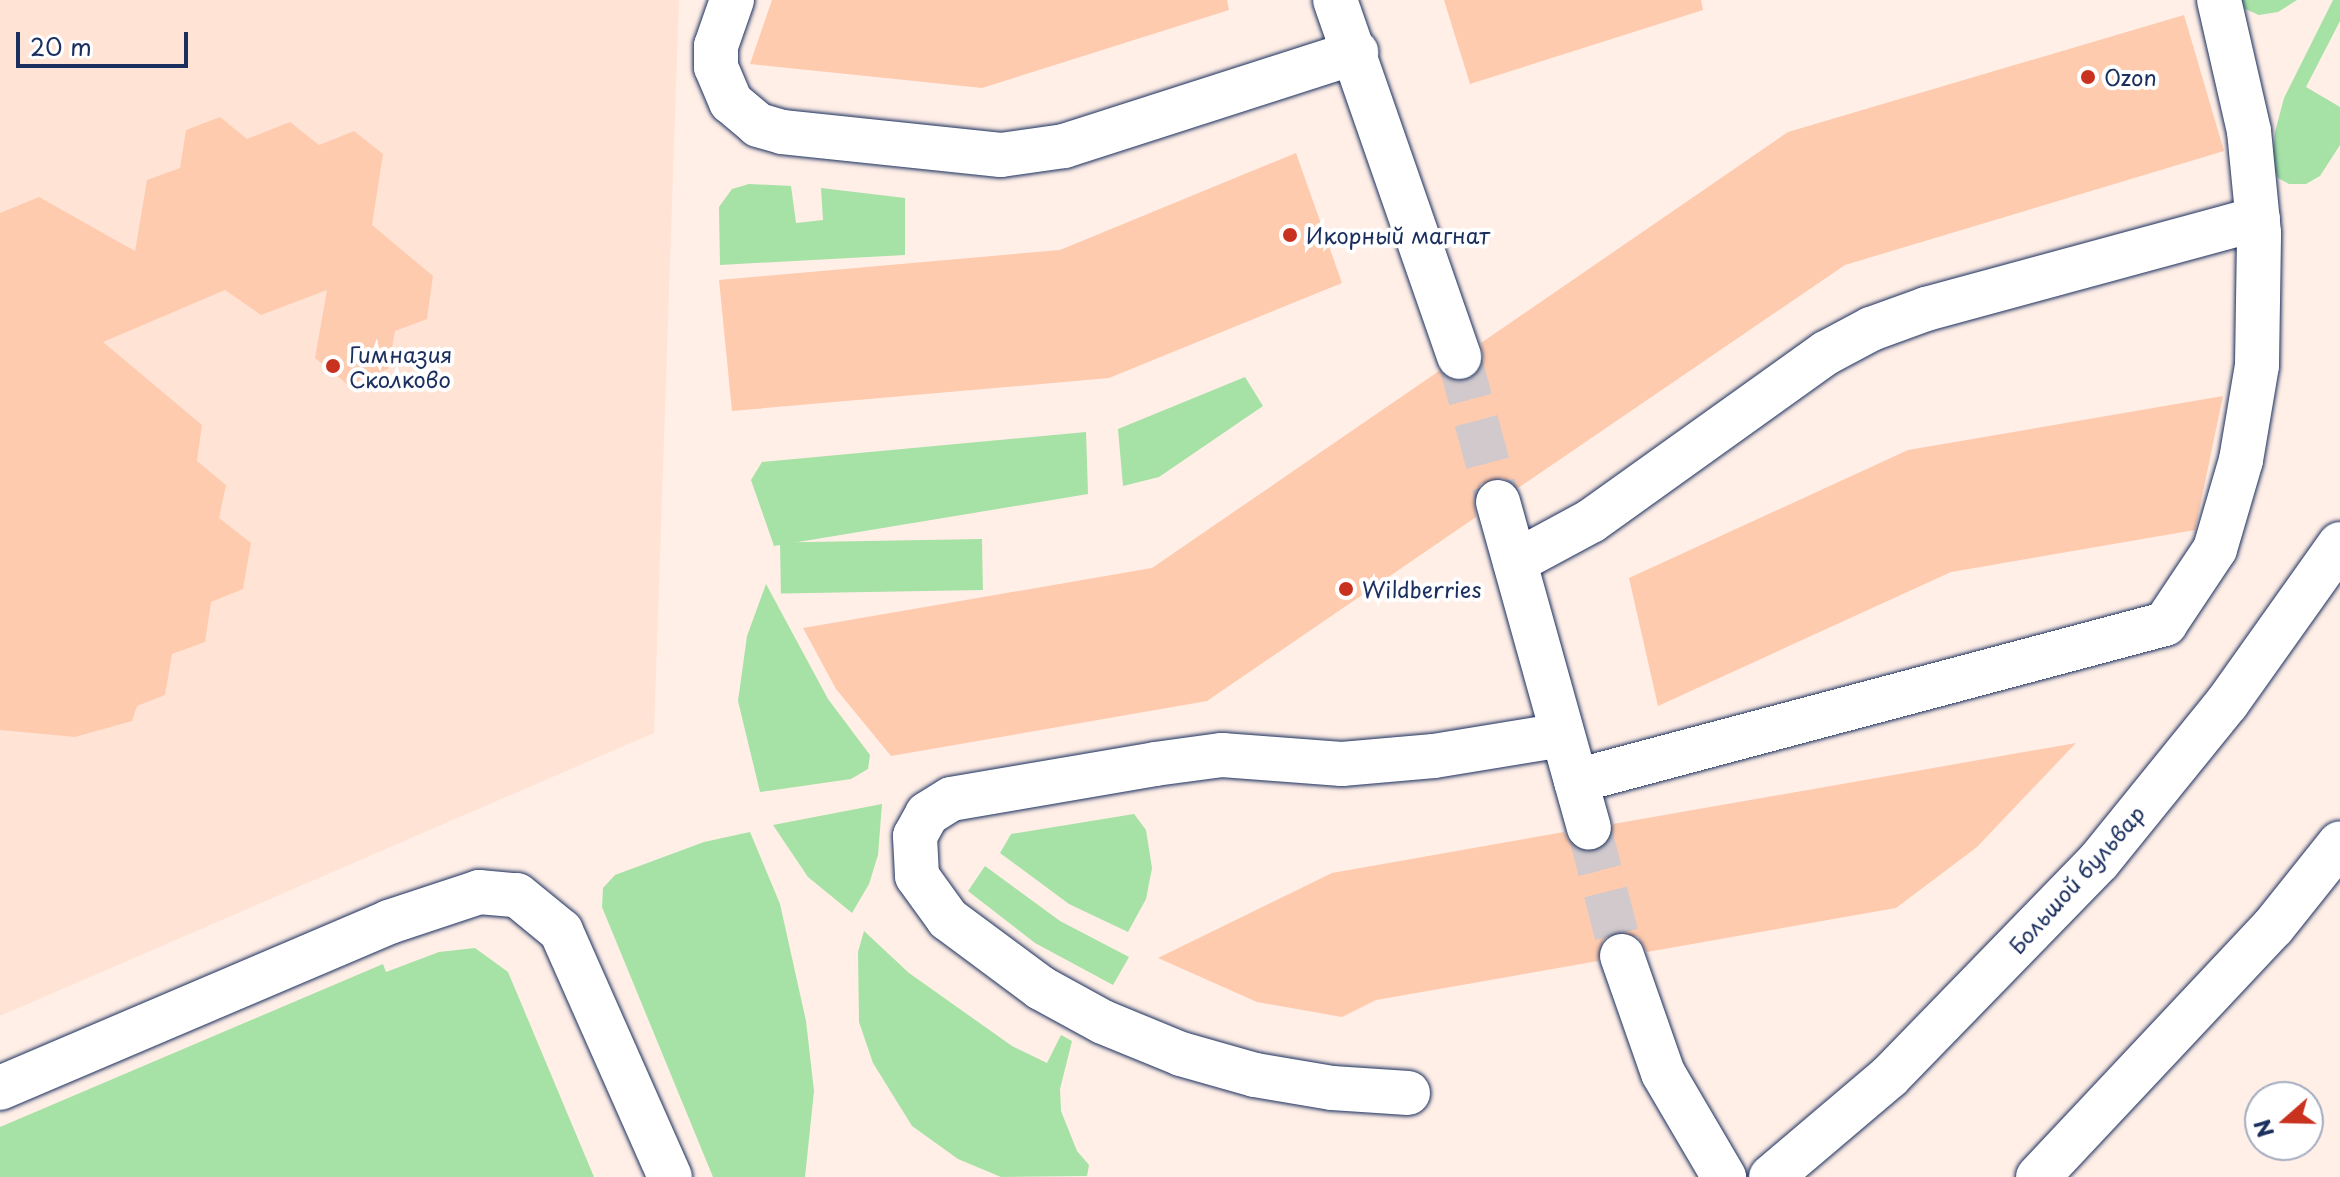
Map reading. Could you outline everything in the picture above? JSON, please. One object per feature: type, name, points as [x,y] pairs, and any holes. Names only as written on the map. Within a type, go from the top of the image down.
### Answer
[{"type":"street","points":[[732,0],[716,46],[716,67],[731,102],[758,125],[782,132],[1001,155],[1064,146],[1356,52]]},
{"type":"street","points":[[1335,0],[1356,52],[1459,357]]},
{"type":"street","points":[[1576,781],[2165,624],[2215,549],[2241,460],[2257,365],[2258,219],[2244,100],[2219,0]]},
{"type":"street","points":[[1515,562],[1591,521],[1826,353],[1871,329],[1926,309],[2258,219]]},
{"type":"street","points":[[1498,502],[1589,828]]},
{"type":"street","name":"Большой бульвар","points":[[1771,1177],[1889,1077],[2099,861],[2227,703],[2340,544]]},
{"type":"street","points":[[1408,1093],[1332,1088],[1255,1075],[1181,1054],[1103,1022],[1041,988],[948,919],[917,876],[915,836],[927,814],[951,799],[1169,762],[1222,755],[1342,764],[1434,756],[1562,735]]},
{"type":"street","points":[[2038,1177],[2273,927],[2340,843]]},
{"type":"street","points":[[0,1088],[389,922],[479,892],[517,895],[561,931],[670,1177]]},
{"type":"street","points":[[1622,956],[1663,1073],[1724,1177]]},
{"type":"shaded area","name":"Гимназия Сколково","points":[[0,0],[679,0],[654,733],[0,1016]]},
{"type":"green space","points":[[2241,0],[2297,0],[2278,12],[2259,15],[2245,9]]},
{"type":"green space","points":[[2333,0],[2340,0],[2340,21],[2306,87],[2340,107],[2340,145],[2320,176],[2306,184],[2289,184],[2278,178],[2272,164],[2275,132],[2284,98]]},
{"type":"green space","points":[[749,184],[791,186],[796,223],[823,220],[821,188],[905,198],[905,255],[720,265],[719,207],[732,189]]},
{"type":"green space","points":[[1245,377],[1263,406],[1159,477],[1123,486],[1118,429]]},
{"type":"green space","points":[[1086,432],[1088,494],[774,546],[751,480],[762,462]]},
{"type":"green space","points":[[982,539],[983,590],[781,594],[780,543]]},
{"type":"green space","points":[[766,584],[828,699],[870,755],[868,769],[851,779],[760,792],[738,701],[747,636]]},
{"type":"green space","points":[[882,804],[878,855],[869,884],[852,913],[808,877],[773,825]]},
{"type":"green space","points":[[1134,814],[1146,830],[1152,868],[1146,899],[1128,932],[1069,904],[1000,853],[1011,834]]},
{"type":"green space","points":[[750,832],[780,904],[806,1021],[814,1091],[805,1177],[713,1177],[602,907],[603,888],[615,875],[704,842]]},
{"type":"green space","points":[[985,866],[1060,921],[1129,957],[1113,985],[1035,943],[968,891]]},
{"type":"green space","points":[[864,931],[909,973],[1012,1046],[1047,1063],[1061,1035],[1072,1041],[1060,1089],[1061,1111],[1077,1151],[1089,1165],[1087,1176],[1001,1177],[958,1159],[912,1126],[873,1063],[859,1022],[858,952]]},
{"type":"green space","points":[[475,948],[508,972],[594,1177],[0,1177],[0,1127],[383,964],[386,972],[439,952]]},
{"type":"building","points":[[772,0],[1227,0],[1229,10],[982,88],[750,64]]},
{"type":"building","points":[[1444,0],[1701,0],[1703,10],[1470,84]]},
{"type":"building","points":[[2184,15],[2224,151],[1845,265],[1518,488],[1503,478],[1481,484],[1474,497],[1476,517],[1207,701],[891,756],[836,689],[803,628],[1152,568],[1439,371],[1455,382],[1477,374],[1484,361],[1481,343],[1788,132]]},
{"type":"building","points":[[220,117],[247,139],[290,122],[319,145],[354,131],[383,154],[372,225],[433,276],[427,319],[395,331],[388,369],[348,385],[315,358],[327,290],[261,315],[225,290],[103,342],[202,425],[197,461],[226,485],[219,518],[251,543],[243,589],[211,602],[205,642],[172,654],[165,695],[137,706],[132,721],[75,737],[0,730],[0,213],[39,197],[135,251],[147,180],[180,168],[186,130]]},
{"type":"building","points":[[1296,153],[1342,283],[1109,378],[732,411],[719,280],[1060,250]]},
{"type":"building","points":[[2223,396],[2195,530],[1951,572],[1658,706],[1629,578],[1908,450]]},
{"type":"building","points":[[2076,743],[1977,847],[1896,908],[1647,952],[1638,937],[1614,932],[1603,940],[1598,961],[1376,1000],[1342,1017],[1257,1002],[1158,958],[1332,873],[1564,832],[1572,846],[1595,852],[1607,845],[1613,824]]},
{"type":"tunnel","points":[[1459,357],[1498,502]]},
{"type":"tunnel","points":[[1589,828],[1622,956]]},
{"type":"place","name":"Ozon","points":[[2088,77]]},
{"type":"place","name":"Икорный магнат","points":[[1290,235]]},
{"type":"place","name":"Гимназия Сколково","points":[[333,366]]},
{"type":"place","name":"Wildberries","points":[[1346,589]]}]
